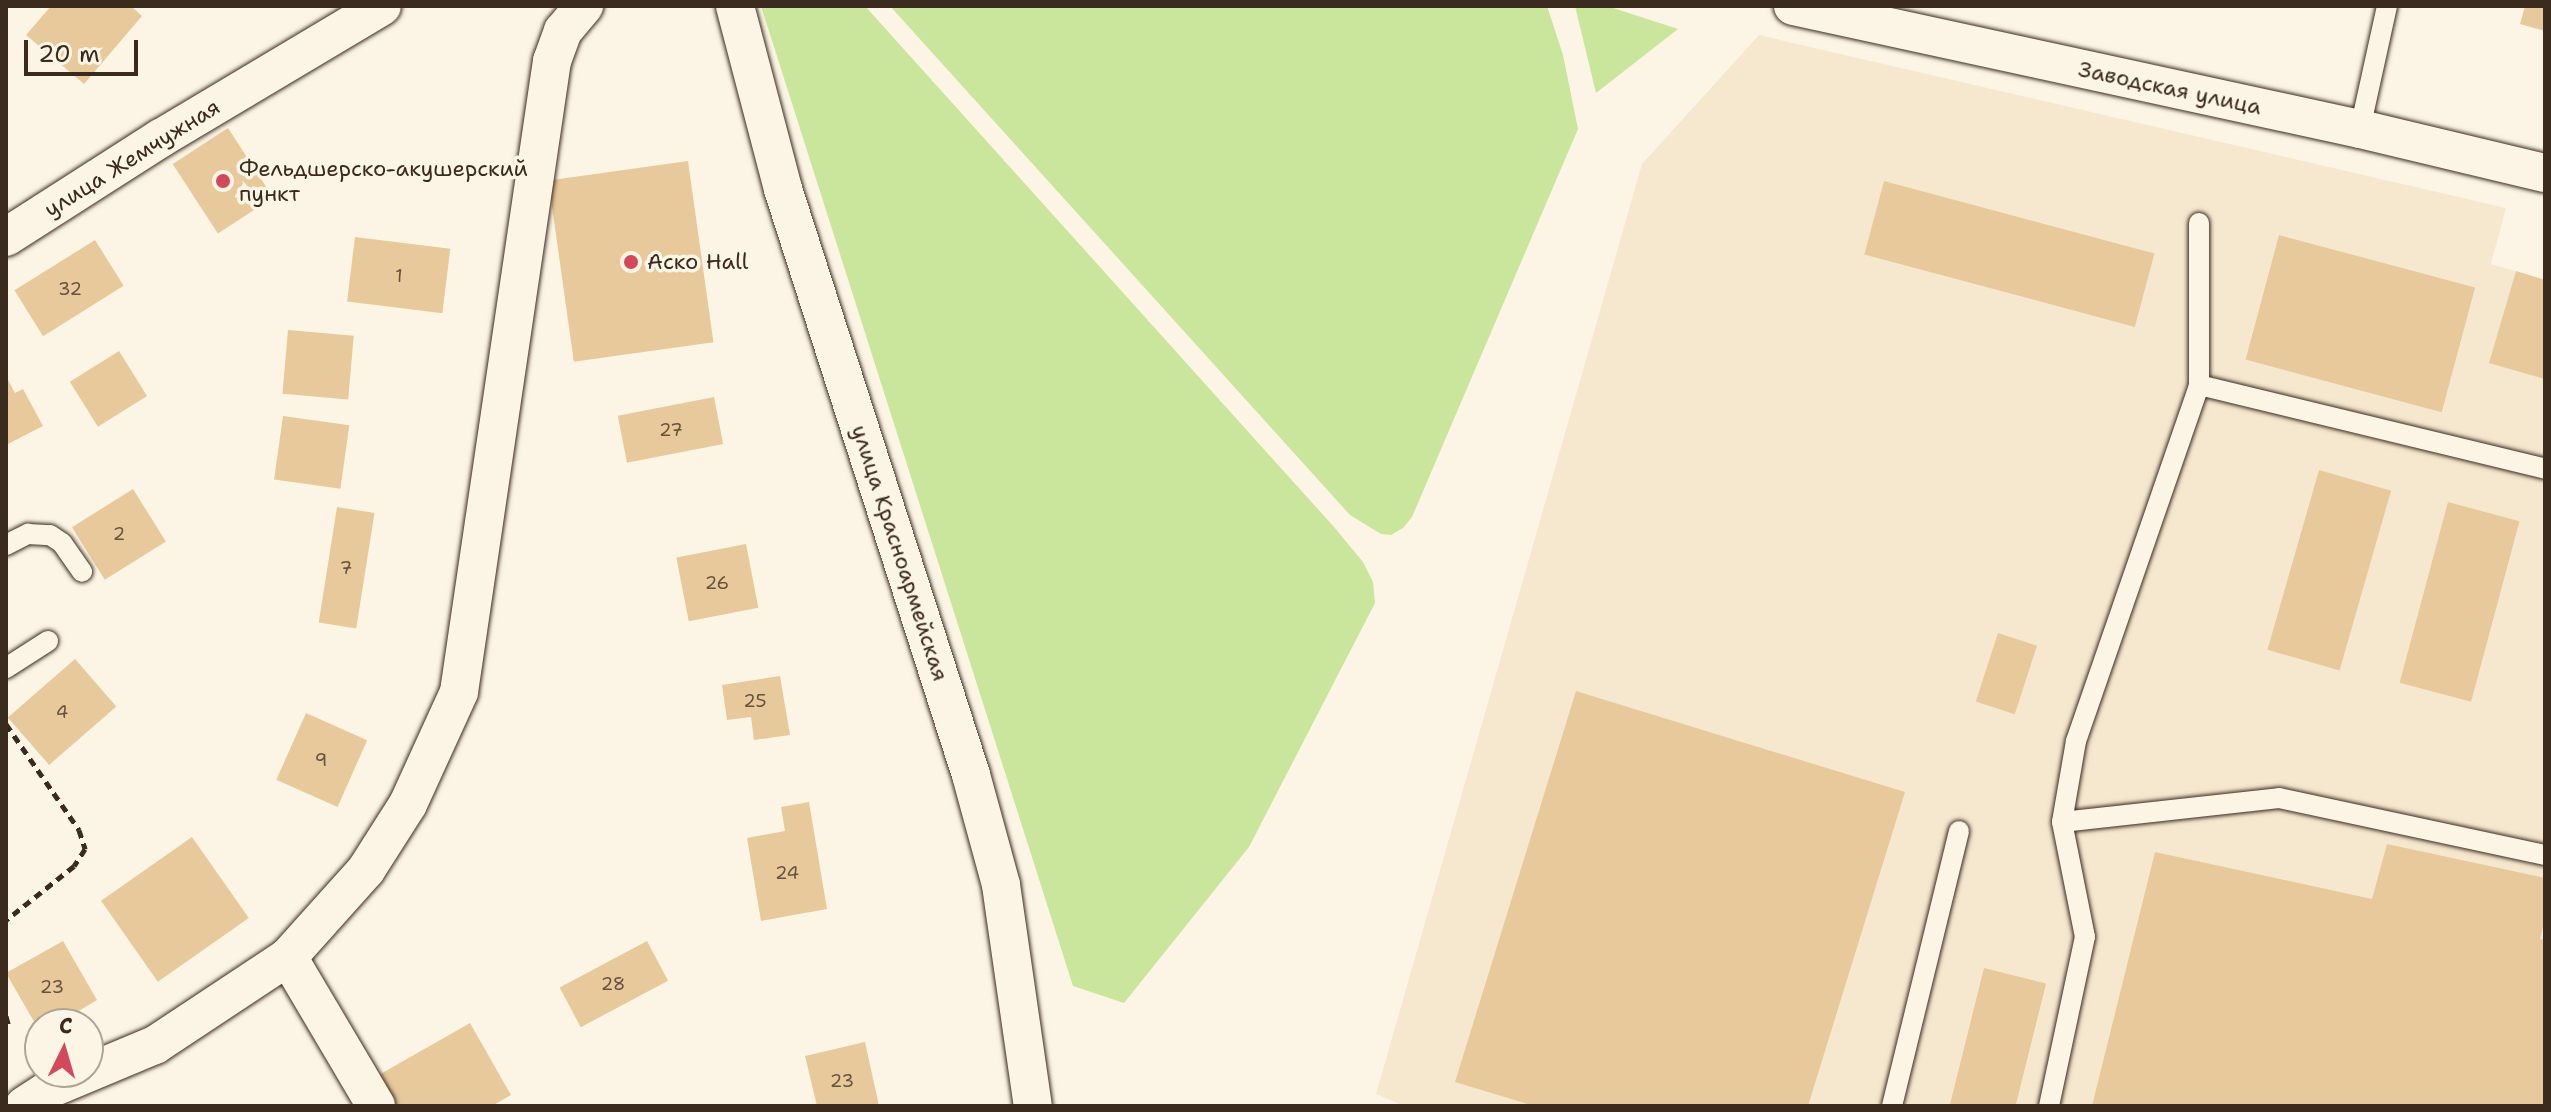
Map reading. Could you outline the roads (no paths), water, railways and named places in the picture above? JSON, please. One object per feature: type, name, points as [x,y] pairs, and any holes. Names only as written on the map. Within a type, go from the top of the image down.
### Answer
[{"type":"street","name":"улица Жемчужная","points":[[6,237],[161,138],[382,6]]},
{"type":"street","points":[[24,1106],[52,1088],[155,1045],[288,957],[340,902],[390,837],[442,734],[459,692],[552,61],[563,31],[584,6]]},
{"type":"street","name":"улица Красноармейская","points":[[735,6],[783,189],[971,775],[1001,885],[1033,1106]]},
{"type":"street","name":"Заводская улица","points":[[1793,6],[2360,129],[2545,173]]},
{"type":"street","points":[[288,957],[376,1106]]},
{"type":"lane","points":[[2360,129],[2387,6]]},
{"type":"lane","points":[[2049,1106],[2085,937],[2062,822],[2076,741],[2199,385],[2199,223]]},
{"type":"lane","points":[[2199,385],[2545,469]]},
{"type":"lane","points":[[6,545],[28,534],[50,535],[62,543],[82,572]]},
{"type":"lane","points":[[6,668],[48,641]]},
{"type":"lane","points":[[2062,822],[2279,798],[2545,855]]},
{"type":"lane","points":[[1892,1106],[1959,831]]},
{"type":"place","name":"Фельдшерско-акушерский пункт","points":[[223,181]]},
{"type":"place","name":"Аско Hall","points":[[631,262]]}]
